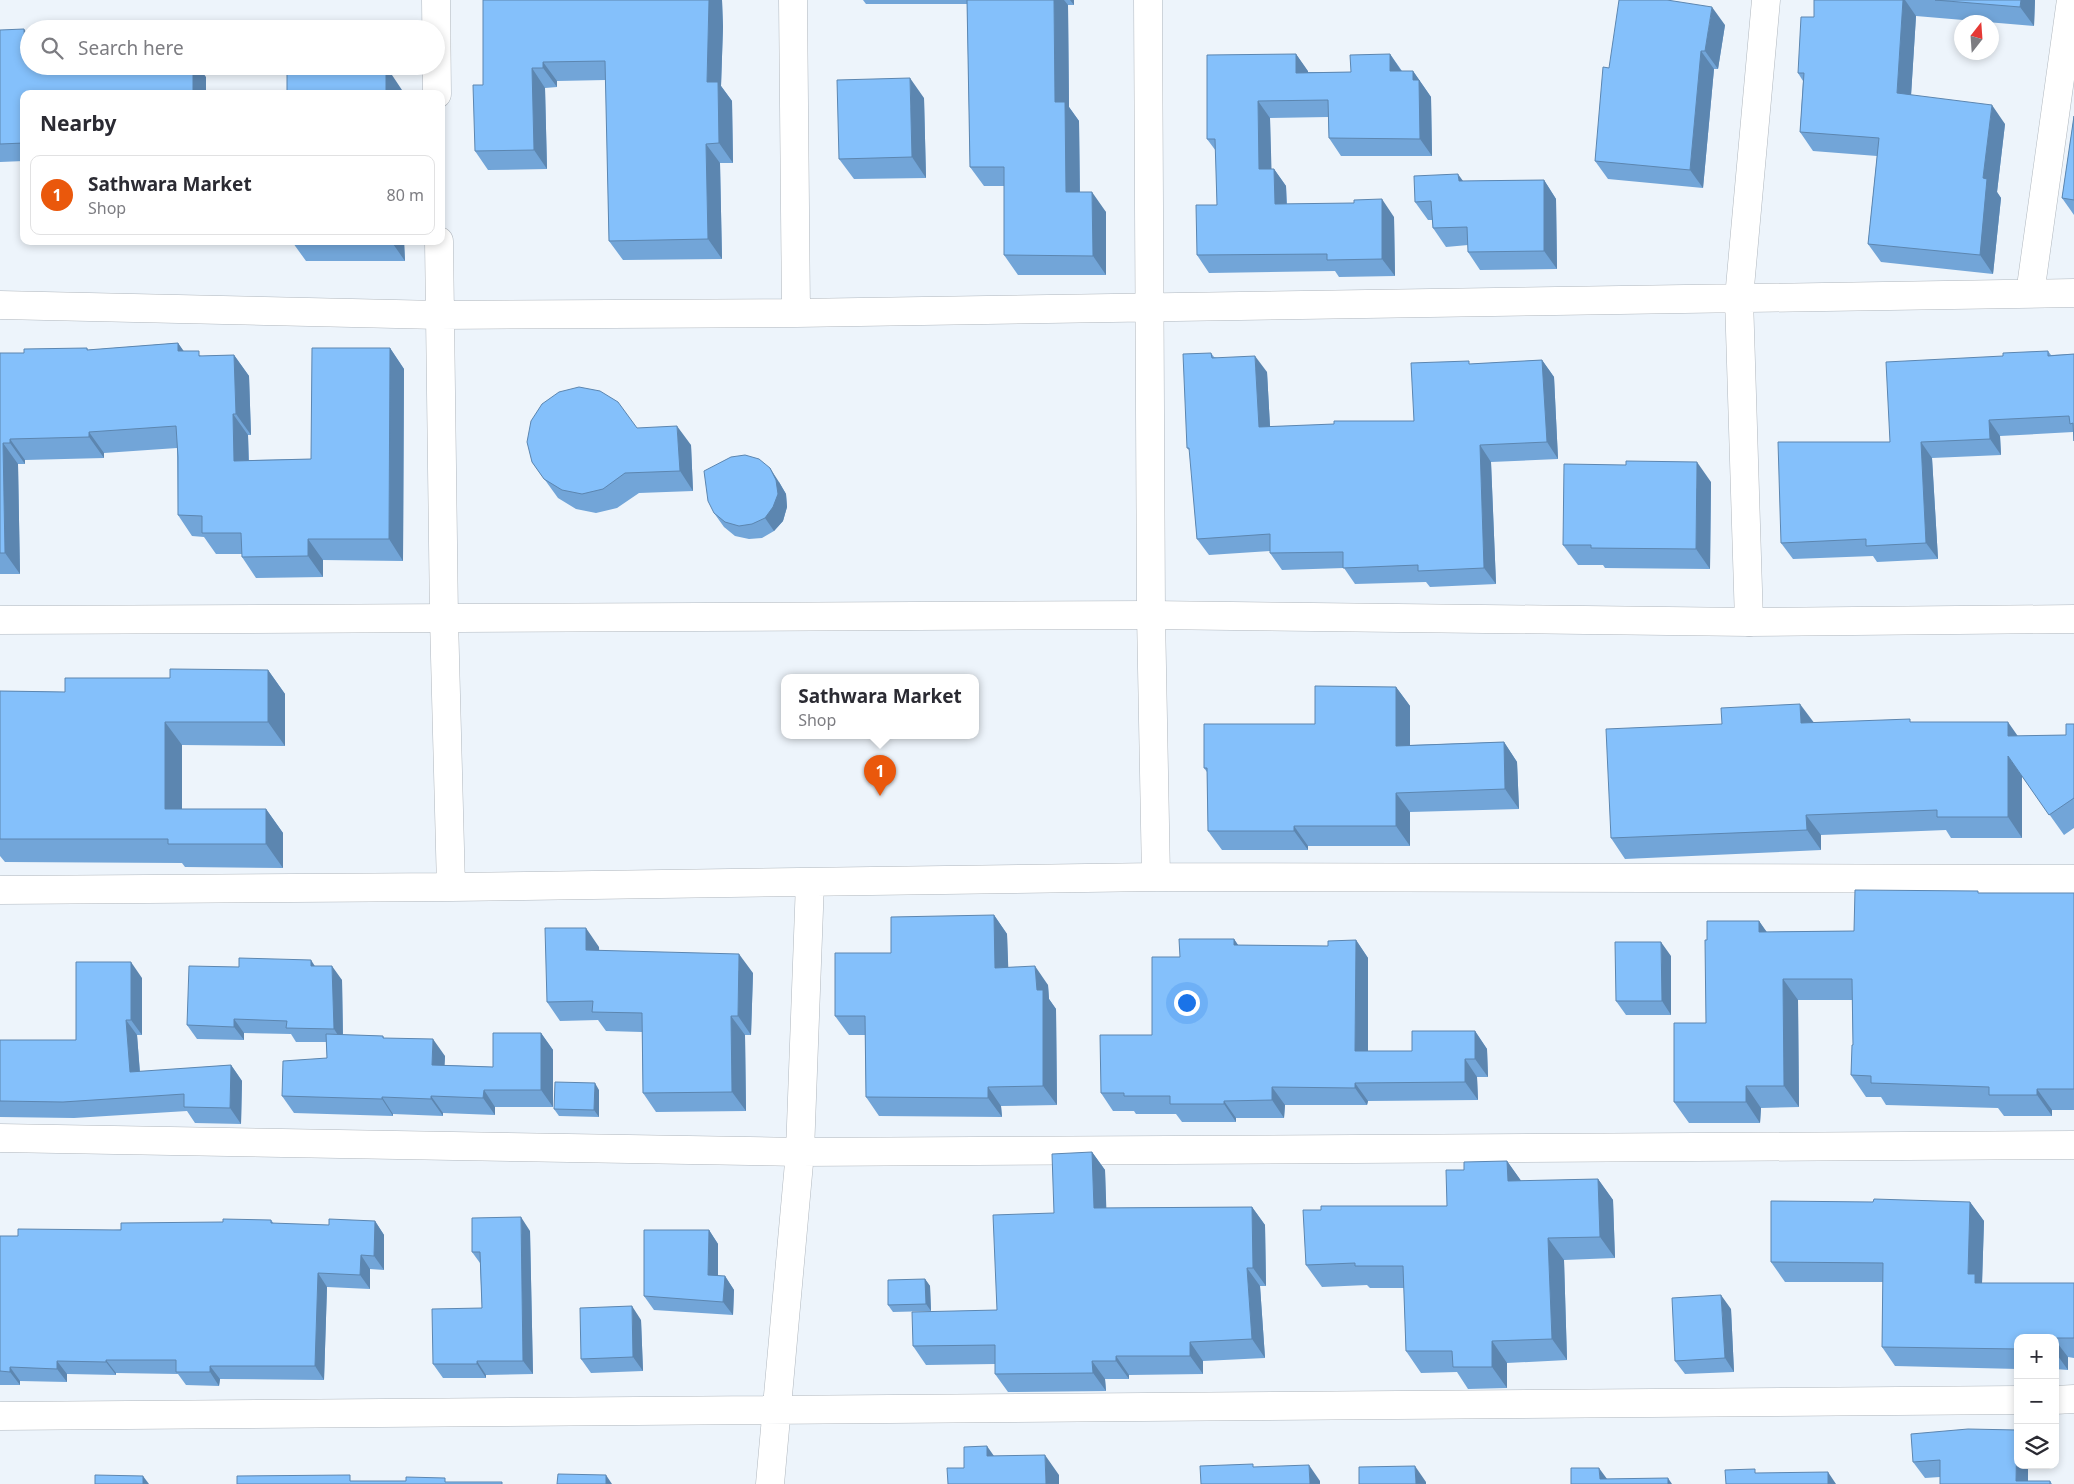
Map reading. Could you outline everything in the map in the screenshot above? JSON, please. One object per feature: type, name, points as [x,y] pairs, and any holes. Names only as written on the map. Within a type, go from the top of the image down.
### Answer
[{"type":"street","points":[[436,0],[436,20]]},
{"type":"street","points":[[793,0],[796,313]]},
{"type":"street","points":[[1148,0],[1152,615],[1156,877]]},
{"type":"street","points":[[1749,622],[1739,298],[1766,0]]},
{"type":"street","points":[[2030,294],[2071,0]]},
{"type":"street","points":[[437,75],[437,90]]},
{"type":"street","points":[[439,245],[444,618],[451,888]]},
{"type":"street","points":[[0,305],[440,315],[796,313],[2074,293]]},
{"type":"street","points":[[0,620],[1152,615],[1749,622],[2074,619]]},
{"type":"street","points":[[0,890],[451,888],[1156,877],[2074,879]]},
{"type":"street","points":[[770,1484],[779,1408],[800,1152],[810,882]]},
{"type":"street","points":[[0,1138],[800,1152],[2074,1145]]},
{"type":"street","points":[[2059,1400],[2074,1399]]},
{"type":"street","points":[[0,1416],[779,1408],[2014,1400]]},
{"type":"building","points":[[483,0],[709,0],[707,82],[718,82],[719,143],[706,144],[708,239],[609,241],[605,61],[543,62],[543,68],[532,68],[534,150],[475,151],[473,85],[483,85]]},
{"type":"building","points":[[967,0],[1054,0],[1055,102],[1065,102],[1066,192],[1092,192],[1093,256],[1004,255],[1004,167],[970,167]]},
{"type":"building","points":[[1619,0],[1667,0],[1712,7],[1705,51],[1701,51],[1690,170],[1595,161],[1603,67],[1609,68]]},
{"type":"building","points":[[1814,0],[1903,0],[1897,93],[1992,105],[1983,178],[1987,179],[1980,255],[1868,244],[1879,138],[1800,132],[1804,73],[1798,73],[1801,17],[1814,17]]},
{"type":"building","points":[[1935,0],[2021,0],[2020,7]]},
{"type":"building","points":[[20,29],[20,75],[193,75],[193,90],[20,90],[20,143],[0,144],[0,30]]},
{"type":"building","points":[[1296,54],[1296,73],[1351,72],[1350,55],[1390,54],[1390,71],[1413,71],[1413,80],[1419,80],[1420,139],[1329,138],[1328,100],[1258,101],[1259,169],[1274,169],[1275,204],[1354,203],[1354,200],[1382,199],[1382,259],[1327,260],[1327,254],[1197,255],[1196,205],[1217,205],[1215,139],[1207,139],[1207,55]]},
{"type":"building","points":[[287,75],[386,75],[386,90],[287,90]]},
{"type":"building","points":[[910,78],[912,157],[839,159],[837,80]]},
{"type":"building","points":[[2074,116],[2074,200],[2062,198]]},
{"type":"building","points":[[1458,174],[1459,181],[1544,180],[1544,251],[1468,252],[1467,227],[1433,228],[1431,201],[1415,202],[1414,176]]},
{"type":"building","points":[[178,343],[178,351],[199,351],[199,356],[234,355],[236,414],[233,414],[234,461],[311,459],[312,348],[390,348],[389,539],[308,539],[308,556],[242,557],[241,533],[202,533],[202,516],[178,515],[176,426],[89,432],[89,437],[10,439],[10,443],[3,443],[5,553],[0,553],[0,353],[24,353],[24,349],[87,348],[87,350]]},
{"type":"building","points":[[2048,351],[2048,356],[2074,354],[2074,441],[2073,423],[2070,424],[2069,416],[1989,420],[1990,439],[1921,442],[1926,543],[1866,546],[1866,539],[1781,543],[1778,442],[1890,442],[1886,362],[2003,356],[2003,353]]},
{"type":"building","points":[[1211,353],[1212,358],[1255,356],[1259,427],[1334,424],[1334,421],[1414,421],[1411,363],[1469,361],[1469,364],[1542,360],[1547,442],[1480,445],[1484,568],[1418,571],[1418,565],[1343,568],[1343,552],[1270,553],[1270,534],[1197,539],[1189,448],[1187,448],[1183,354]]},
{"type":"building","points":[[579,387],[600,391],[618,402],[637,428],[677,426],[680,471],[625,473],[603,489],[582,494],[562,490],[544,479],[532,462],[527,442],[531,421],[542,404],[559,392]]},
{"type":"building","points":[[745,455],[759,459],[770,468],[776,480],[778,494],[773,507],[765,518],[752,524],[739,526],[725,522],[714,513],[708,501],[704,471],[731,457]]},
{"type":"building","points":[[1626,461],[1697,462],[1696,549],[1591,548],[1591,545],[1563,545],[1564,464],[1626,465]]},
{"type":"building","points":[[170,669],[268,670],[268,722],[165,722],[165,809],[266,809],[266,844],[168,844],[168,839],[0,839],[0,691],[65,692],[65,678],[170,678]]},
{"type":"building","points":[[1315,686],[1396,687],[1396,746],[1504,742],[1505,789],[1396,793],[1396,826],[1294,826],[1294,831],[1208,831],[1207,768],[1204,768],[1204,724],[1315,724]]},
{"type":"building","points":[[1800,704],[1801,723],[1910,719],[1910,722],[2008,722],[2008,736],[2066,735],[2066,724],[2074,724],[2074,798],[2049,815],[2008,756],[2008,817],[1937,817],[1937,810],[1806,815],[1807,830],[1611,838],[1606,729],[1722,724],[1721,708]]},
{"type":"building","points":[[1855,890],[2074,893],[2074,1089],[2037,1089],[2037,1095],[1989,1095],[1989,1087],[1871,1083],[1871,1076],[1851,1075],[1853,1045],[1852,979],[1783,979],[1784,1086],[1746,1086],[1746,1102],[1674,1102],[1674,1023],[1706,1023],[1705,940],[1707,940],[1707,921],[1759,921],[1759,932],[1854,931]]},
{"type":"building","points":[[994,915],[995,968],[1035,966],[1037,990],[1043,990],[1043,1086],[988,1087],[988,1098],[866,1097],[865,1016],[835,1016],[835,953],[891,953],[891,917]]},
{"type":"building","points":[[545,928],[586,928],[586,950],[739,954],[738,1016],[731,1016],[732,1092],[643,1093],[642,1013],[592,1012],[593,1001],[547,1002]]},
{"type":"building","points":[[1179,939],[1234,939],[1234,945],[1328,946],[1328,941],[1356,940],[1355,1051],[1412,1051],[1412,1031],[1475,1031],[1475,1059],[1465,1059],[1465,1082],[1355,1083],[1355,1088],[1272,1087],[1272,1100],[1224,1101],[1224,1104],[1170,1104],[1170,1096],[1124,1096],[1124,1093],[1101,1093],[1100,1035],[1152,1035],[1152,957],[1180,957]]},
{"type":"building","points":[[1615,942],[1661,942],[1662,1001],[1616,1001]]},
{"type":"building","points":[[239,958],[311,960],[311,966],[332,966],[334,1029],[286,1028],[287,1021],[234,1019],[234,1027],[187,1025],[189,966],[239,967]]},
{"type":"building","points":[[76,962],[131,962],[131,1020],[126,1020],[130,1072],[231,1065],[230,1108],[184,1107],[184,1094],[63,1102],[0,1101],[0,1040],[76,1040]]},
{"type":"building","points":[[493,1033],[541,1033],[541,1090],[484,1090],[483,1098],[431,1096],[431,1099],[382,1097],[382,1099],[282,1096],[283,1061],[327,1058],[326,1034],[433,1039],[432,1065],[493,1067]]},
{"type":"building","points":[[555,1082],[595,1083],[594,1110],[554,1109]]},
{"type":"building","points":[[1092,1152],[1094,1208],[1252,1207],[1253,1268],[1247,1268],[1252,1339],[1190,1342],[1190,1356],[1116,1356],[1116,1361],[1092,1361],[1093,1373],[995,1374],[995,1345],[913,1346],[912,1312],[997,1310],[993,1215],[1054,1213],[1052,1154]]},
{"type":"building","points":[[1507,1161],[1508,1181],[1598,1179],[1600,1237],[1548,1238],[1552,1339],[1492,1341],[1492,1367],[1453,1367],[1452,1351],[1406,1351],[1403,1266],[1355,1266],[1355,1263],[1306,1265],[1303,1210],[1321,1210],[1321,1206],[1447,1206],[1446,1170],[1464,1170],[1464,1162]]},
{"type":"building","points":[[1874,1199],[1970,1202],[1968,1274],[1975,1274],[1975,1283],[2074,1283],[2074,1338],[2059,1338],[2059,1334],[2014,1334],[2014,1349],[1882,1347],[1883,1263],[1771,1262],[1771,1201],[1873,1202]]},
{"type":"building","points":[[521,1217],[523,1361],[477,1361],[477,1364],[433,1364],[432,1309],[482,1308],[480,1252],[472,1252],[472,1218]]},
{"type":"building","points":[[223,1219],[271,1220],[271,1223],[329,1225],[329,1219],[375,1221],[374,1256],[361,1255],[360,1275],[318,1273],[315,1366],[210,1366],[210,1372],[176,1372],[176,1360],[106,1360],[106,1362],[57,1361],[57,1369],[10,1367],[10,1372],[0,1371],[0,1236],[18,1236],[18,1229],[121,1230],[121,1223],[223,1222]]},
{"type":"building","points":[[644,1230],[709,1230],[708,1275],[725,1276],[723,1302],[644,1296]]},
{"type":"building","points":[[925,1279],[926,1304],[888,1305],[888,1280]]},
{"type":"building","points":[[1721,1295],[1725,1358],[1675,1361],[1672,1298]]},
{"type":"building","points":[[632,1306],[633,1357],[581,1359],[580,1308]]},
{"type":"building","points":[[1968,1429],[2014,1430],[2014,1469],[2016,1469],[2016,1481],[2050,1481],[2050,1484],[1940,1484],[1940,1460],[1913,1462],[1911,1434]]},
{"type":"building","points":[[987,1446],[987,1456],[1045,1455],[1046,1484],[948,1484],[947,1468],[964,1468],[964,1447]]},
{"type":"building","points":[[1253,1464],[1253,1467],[1309,1465],[1310,1484],[1201,1484],[1200,1466]]},
{"type":"building","points":[[1415,1466],[1416,1484],[1359,1484],[1359,1467]]},
{"type":"building","points":[[1571,1468],[1599,1468],[1600,1479],[1668,1478],[1668,1484],[1571,1484]]},
{"type":"building","points":[[1755,1469],[1755,1473],[1828,1472],[1828,1484],[1726,1484],[1725,1470]]},
{"type":"building","points":[[558,1474],[606,1475],[606,1484],[557,1484]]},
{"type":"building","points":[[95,1475],[143,1476],[143,1484],[95,1484]]},
{"type":"building","points":[[350,1475],[350,1481],[406,1481],[406,1477],[445,1478],[445,1482],[502,1482],[502,1484],[237,1484],[237,1476]]},
{"type":"place","name":"Sathwara Market","points":[[880,796]]}]
